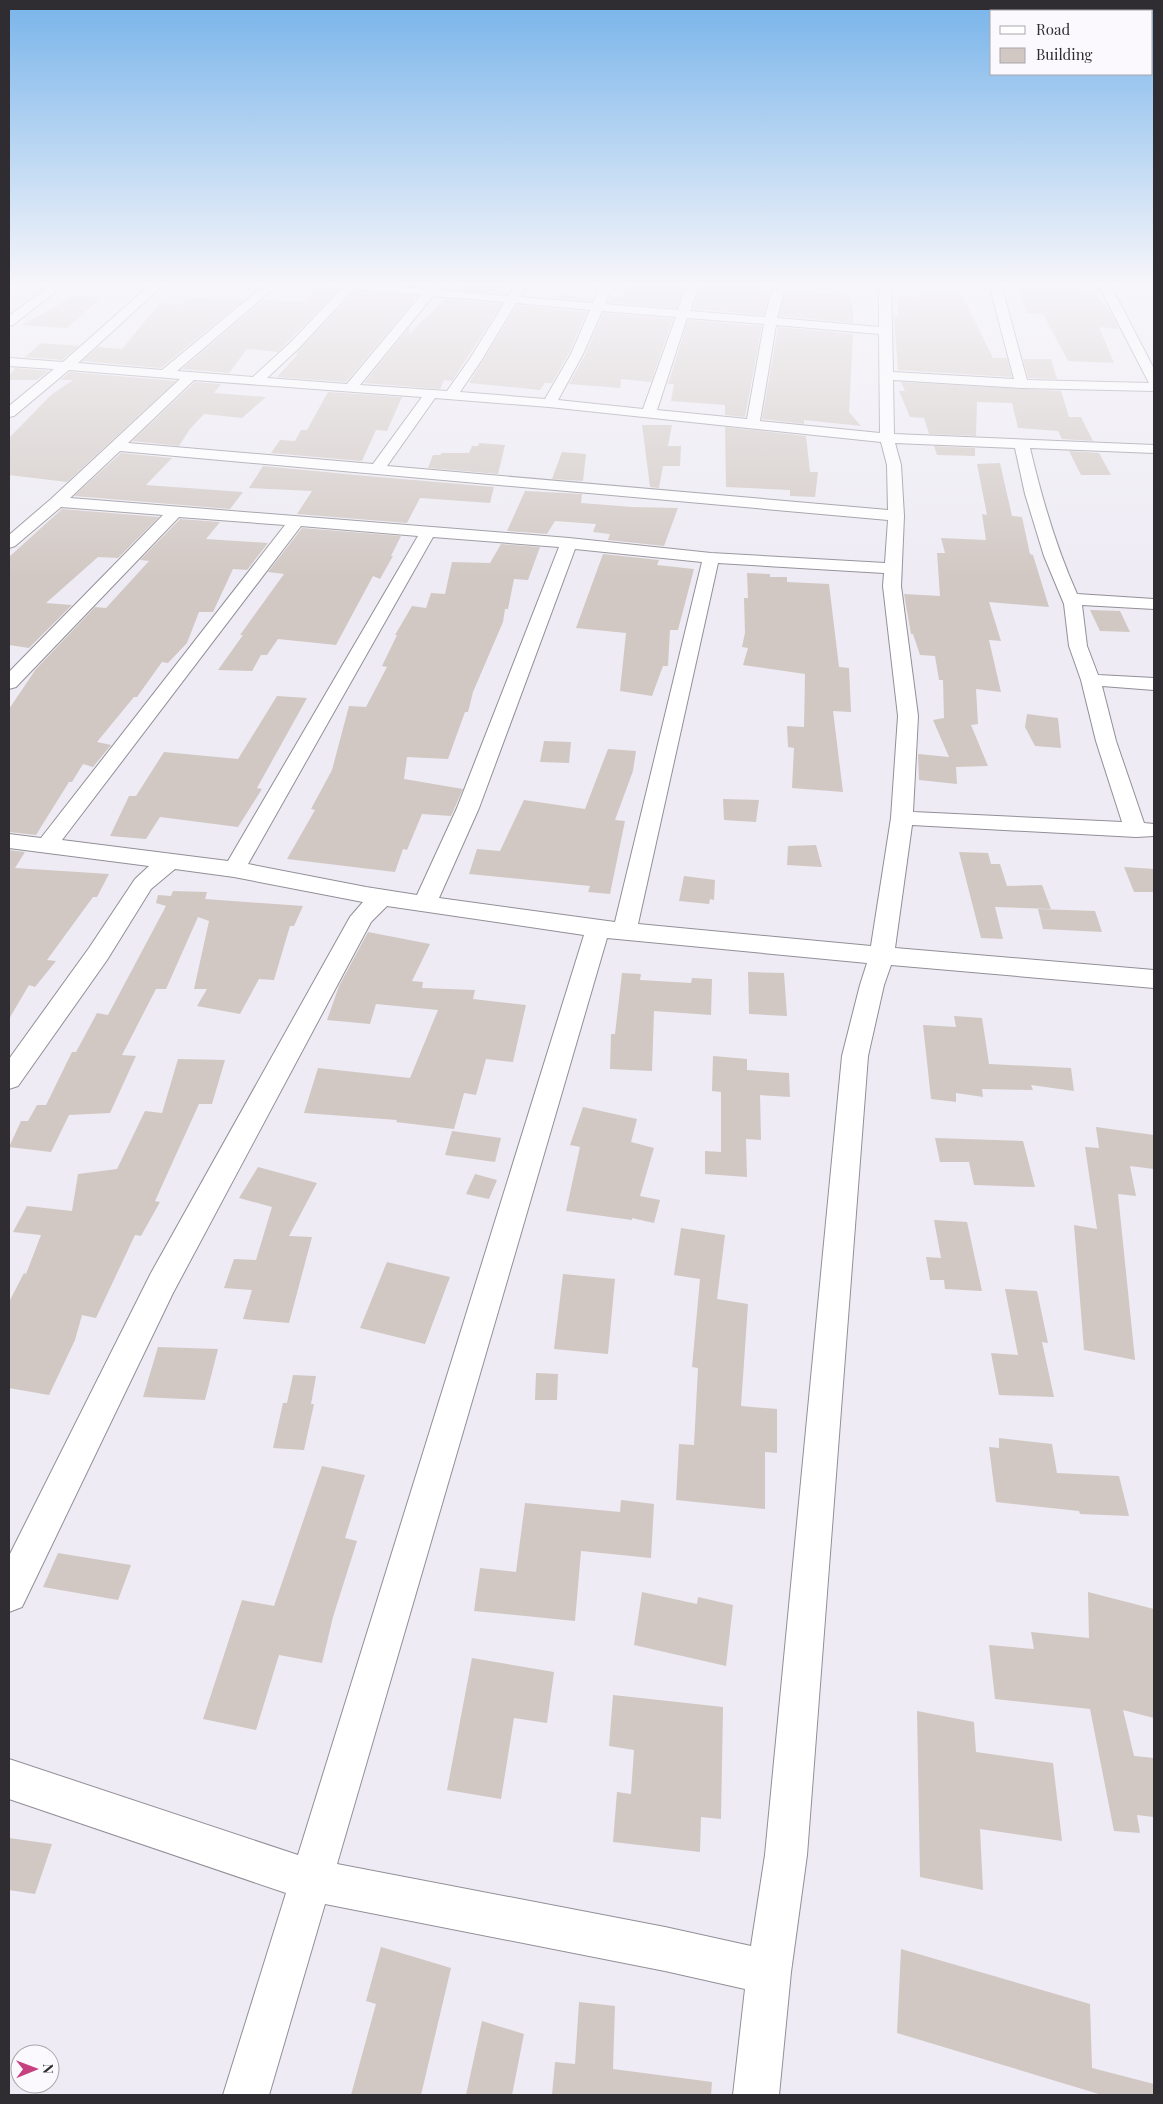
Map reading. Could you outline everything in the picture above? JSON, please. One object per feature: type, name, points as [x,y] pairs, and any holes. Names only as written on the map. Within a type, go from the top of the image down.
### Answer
[{"type":"street","points":[[9,414],[46,382]]},
{"type":"street","points":[[9,543],[57,502],[184,382]]},
{"type":"street","points":[[286,382],[649,412],[887,438],[1154,449]]},
{"type":"street","points":[[350,387],[354,382]]},
{"type":"street","points":[[450,396],[460,382]]},
{"type":"street","points":[[549,403],[561,382]]},
{"type":"street","points":[[649,412],[660,382]]},
{"type":"street","points":[[753,423],[760,382]]},
{"type":"street","points":[[756,2095],[769,1972],[786,1855],[854,1056],[872,985],[882,956],[902,818],[908,716],[892,586],[896,516],[894,466],[887,438],[887,382]]},
{"type":"street","points":[[991,382],[1154,387]]},
{"type":"street","points":[[377,469],[431,394]]},
{"type":"street","points":[[902,818],[1145,830],[1106,741],[1090,680],[1078,646],[1072,599],[1052,556],[1033,494],[1022,443]]},
{"type":"street","points":[[117,446],[896,516]]},
{"type":"street","points":[[57,502],[569,544],[712,558],[894,569]]},
{"type":"street","points":[[9,684],[176,512]]},
{"type":"street","points":[[46,846],[296,522]]},
{"type":"street","points":[[234,869],[428,532]]},
{"type":"street","points":[[425,903],[468,808],[569,544]]},
{"type":"street","points":[[246,2095],[310,1880],[612,930],[712,558]]},
{"type":"street","points":[[1072,599],[1154,604]]},
{"type":"street","points":[[1090,680],[1154,684]]},
{"type":"street","points":[[9,841],[234,869],[382,898],[612,930],[882,956],[1154,979]]},
{"type":"street","points":[[9,1079],[98,954],[143,884],[170,862]]},
{"type":"street","points":[[9,1594],[162,1283],[362,917],[382,898]]},
{"type":"street","points":[[9,1778],[310,1880],[665,1949],[769,1972]]},
{"type":"building","points":[[70,382],[175,382],[67,482],[9,475],[9,438],[51,395]]},
{"type":"building","points":[[195,382],[221,384],[214,393],[266,397],[242,418],[204,414],[190,429],[179,446],[132,441]]},
{"type":"building","points":[[365,382],[443,382],[440,389]]},
{"type":"building","points":[[552,382],[545,383],[540,390],[469,383]]},
{"type":"building","points":[[570,382],[621,382],[620,388],[569,384]]},
{"type":"building","points":[[669,382],[752,382],[745,417],[725,415],[725,405],[671,401],[674,384],[668,384]]},
{"type":"building","points":[[768,382],[851,382],[849,412],[861,426],[804,420],[804,424],[762,419]]},
{"type":"building","points":[[901,382],[1061,391],[1069,417],[1081,417],[1093,441],[1062,439],[1058,431],[1018,428],[1012,403],[977,402],[976,436],[929,434],[924,418],[910,417],[899,391],[905,391]]},
{"type":"building","points":[[328,392],[402,397],[387,431],[376,430],[362,461],[271,453],[280,440],[295,441],[301,430],[307,430]]},
{"type":"building","points":[[642,425],[672,425],[668,446],[681,446],[680,466],[663,466],[659,488],[650,487]]},
{"type":"building","points":[[725,427],[806,436],[810,472],[818,472],[815,497],[790,496],[790,490],[726,487]]},
{"type":"building","points":[[479,443],[505,445],[498,474],[428,468],[433,455],[469,453],[472,446],[478,446]]},
{"type":"building","points":[[934,446],[975,448],[975,456],[937,455]]},
{"type":"building","points":[[1069,451],[1099,453],[1111,475],[1081,475]]},
{"type":"building","points":[[562,452],[586,454],[583,481],[552,479]]},
{"type":"building","points":[[121,453],[172,458],[146,485],[243,492],[230,509],[74,496]]},
{"type":"building","points":[[1000,463],[1012,516],[1022,517],[1030,554],[1033,555],[1049,607],[989,602],[1001,641],[989,640],[1001,692],[976,689],[978,724],[971,725],[988,766],[956,767],[957,784],[919,780],[918,754],[949,757],[933,720],[944,718],[943,680],[939,680],[935,656],[920,655],[913,634],[911,634],[904,594],[940,596],[937,553],[945,553],[941,538],[986,540],[982,514],[987,515],[977,464]]},
{"type":"building","points":[[263,466],[494,487],[490,503],[420,498],[407,523],[297,514],[312,491],[249,488]]},
{"type":"building","points":[[525,491],[582,494],[581,503],[678,508],[664,546],[608,540],[610,534],[593,532],[596,524],[555,521],[547,534],[507,531]]},
{"type":"building","points":[[62,509],[159,517],[118,558],[98,557],[46,603],[72,605],[29,648],[9,645],[9,557]]},
{"type":"building","points":[[180,519],[220,522],[206,539],[268,543],[247,570],[233,569],[213,612],[199,612],[187,643],[168,663],[162,662],[137,697],[134,697],[97,742],[111,745],[93,767],[83,764],[72,782],[69,782],[36,835],[9,832],[9,709],[36,669],[95,607],[106,608],[149,561],[140,560]]},
{"type":"building","points":[[302,528],[401,536],[391,556],[393,556],[380,579],[373,576],[336,645],[278,639],[267,655],[261,655],[252,671],[218,670],[243,635],[240,635],[284,574],[268,572]]},
{"type":"building","points":[[501,544],[540,547],[528,580],[514,579],[508,609],[505,609],[503,622],[473,692],[468,712],[465,712],[448,759],[407,757],[404,779],[463,789],[451,816],[422,814],[407,850],[403,849],[395,872],[287,859],[315,810],[311,809],[332,770],[349,706],[366,707],[387,667],[382,666],[397,635],[395,635],[412,606],[426,608],[431,593],[445,594],[452,562],[490,563]]},
{"type":"building","points":[[603,554],[659,560],[657,565],[694,569],[678,630],[670,630],[668,666],[663,666],[652,696],[620,691],[626,633],[576,628]]},
{"type":"building","points":[[747,573],[770,574],[770,577],[787,577],[787,582],[829,584],[839,667],[849,668],[851,712],[833,711],[843,792],[792,788],[794,748],[788,747],[787,726],[804,727],[805,674],[743,665],[748,648],[742,647],[745,633],[744,598],[748,598]]},
{"type":"building","points":[[1090,610],[1120,611],[1130,632],[1100,631]]},
{"type":"building","points":[[277,696],[307,698],[257,788],[262,789],[238,827],[160,817],[146,839],[110,836],[129,796],[136,796],[164,752],[238,759]]},
{"type":"building","points":[[1027,714],[1058,718],[1061,748],[1035,746],[1025,727]]},
{"type":"building","points":[[544,741],[571,742],[569,763],[540,762]]},
{"type":"building","points":[[608,749],[636,751],[633,771],[615,820],[625,821],[610,894],[588,892],[590,886],[469,874],[477,849],[500,851],[524,800],[585,809]]},
{"type":"building","points":[[723,799],[759,800],[756,822],[724,820]]},
{"type":"building","points":[[816,845],[822,867],[787,865],[788,846]]},
{"type":"building","points":[[9,850],[25,852],[15,868],[109,874],[97,897],[93,897],[47,960],[56,961],[35,987],[29,985],[9,1019]]},
{"type":"building","points":[[959,852],[988,853],[991,864],[1000,864],[1007,886],[1042,885],[1051,909],[995,907],[1003,939],[981,938]]},
{"type":"building","points":[[1124,867],[1154,869],[1154,892],[1134,892]]},
{"type":"building","points":[[684,876],[715,880],[714,900],[710,899],[709,904],[679,901]]},
{"type":"building","points":[[173,891],[207,892],[205,899],[303,906],[294,926],[290,926],[274,980],[259,979],[240,1014],[197,1006],[207,989],[194,989],[209,921],[198,917],[166,989],[156,989],[122,1055],[136,1056],[110,1113],[69,1115],[51,1152],[9,1147],[21,1121],[28,1121],[37,1105],[46,1105],[72,1052],[76,1052],[97,1013],[108,1015],[166,906],[156,903],[158,895],[171,896]]},
{"type":"building","points":[[1038,909],[1095,911],[1102,932],[1043,929]]},
{"type":"building","points":[[368,932],[430,944],[412,981],[423,982],[422,988],[475,990],[473,999],[526,1005],[513,1062],[486,1059],[476,1095],[464,1093],[454,1129],[396,1122],[397,1120],[304,1113],[318,1068],[410,1078],[438,1010],[376,1004],[370,1024],[327,1020],[339,986]]},
{"type":"building","points":[[748,972],[784,973],[787,1016],[749,1014]]},
{"type":"building","points":[[622,973],[641,974],[640,980],[691,983],[692,978],[712,979],[711,1015],[654,1011],[652,1071],[610,1069],[611,1034],[615,1034]]},
{"type":"building","points":[[954,1016],[982,1018],[989,1064],[1071,1068],[1074,1091],[1031,1085],[1033,1090],[982,1089],[983,1097],[956,1093],[956,1102],[931,1099],[923,1025],[956,1027]]},
{"type":"building","points":[[713,1056],[747,1059],[747,1070],[789,1073],[790,1097],[760,1095],[761,1140],[746,1139],[747,1177],[705,1174],[705,1151],[721,1152],[721,1092],[712,1091]]},
{"type":"building","points":[[178,1059],[225,1060],[212,1104],[199,1104],[155,1201],[160,1202],[141,1236],[135,1235],[96,1318],[82,1315],[75,1340],[49,1395],[9,1388],[9,1302],[24,1273],[26,1274],[41,1235],[13,1232],[27,1206],[72,1211],[78,1174],[117,1169],[145,1111],[162,1113]]},
{"type":"building","points":[[583,1107],[637,1119],[631,1142],[654,1148],[640,1196],[660,1200],[654,1223],[632,1218],[632,1220],[566,1211],[580,1147],[570,1145]]},
{"type":"building","points":[[1096,1127],[1154,1135],[1154,1169],[1130,1166],[1136,1196],[1118,1194],[1135,1360],[1084,1350],[1074,1225],[1097,1229],[1085,1147],[1099,1148]]},
{"type":"building","points":[[452,1131],[501,1138],[495,1162],[445,1155]]},
{"type":"building","points":[[935,1138],[1023,1141],[1035,1187],[974,1185],[969,1162],[940,1162]]},
{"type":"building","points":[[258,1167],[317,1183],[289,1236],[312,1237],[289,1323],[243,1319],[252,1290],[224,1288],[234,1259],[256,1260],[272,1207],[239,1198]]},
{"type":"building","points":[[475,1174],[497,1180],[489,1199],[466,1194]]},
{"type":"building","points":[[934,1220],[967,1222],[982,1291],[945,1289],[944,1280],[930,1280],[926,1257],[941,1258]]},
{"type":"building","points":[[681,1228],[725,1235],[717,1299],[748,1304],[741,1406],[777,1409],[777,1453],[765,1452],[765,1509],[676,1500],[679,1444],[694,1445],[698,1368],[692,1367],[700,1279],[674,1275]]},
{"type":"building","points":[[387,1262],[450,1277],[425,1344],[360,1328]]},
{"type":"building","points":[[563,1274],[615,1279],[608,1354],[554,1349]]},
{"type":"building","points":[[1005,1289],[1037,1291],[1048,1343],[1042,1342],[1054,1397],[999,1395],[991,1353],[1018,1355]]},
{"type":"building","points":[[158,1347],[218,1349],[205,1400],[143,1397]]},
{"type":"building","points":[[536,1373],[558,1374],[557,1400],[535,1400]]},
{"type":"building","points":[[293,1375],[316,1376],[311,1404],[314,1404],[304,1450],[273,1448],[283,1403],[287,1403]]},
{"type":"building","points":[[999,1438],[1052,1444],[1057,1473],[1119,1476],[1129,1516],[1080,1514],[1079,1511],[996,1502],[989,1447],[999,1448]]},
{"type":"building","points":[[322,1466],[365,1475],[345,1538],[357,1541],[333,1617],[322,1663],[279,1655],[256,1730],[203,1719],[242,1600],[274,1606]]},
{"type":"building","points":[[621,1500],[654,1504],[651,1558],[581,1551],[575,1621],[474,1611],[480,1568],[516,1572],[525,1503],[620,1512]]},
{"type":"building","points":[[58,1553],[131,1565],[118,1600],[43,1587]]},
{"type":"building","points":[[642,1592],[697,1604],[698,1597],[733,1605],[726,1666],[634,1645]]},
{"type":"building","points":[[1088,1592],[1154,1609],[1154,1718],[1123,1710],[1134,1756],[1154,1758],[1154,1817],[1137,1815],[1140,1833],[1114,1831],[1090,1709],[995,1699],[989,1645],[1034,1649],[1031,1632],[1089,1638]]},
{"type":"building","points":[[472,1658],[554,1672],[547,1723],[514,1718],[501,1799],[447,1790]]},
{"type":"building","points":[[613,1695],[723,1707],[721,1819],[701,1817],[700,1852],[613,1842],[617,1792],[631,1794],[634,1750],[609,1746]]},
{"type":"building","points":[[917,1711],[974,1722],[976,1752],[1053,1763],[1062,1841],[980,1829],[983,1890],[920,1877]]},
{"type":"building","points":[[9,1838],[52,1844],[35,1894],[9,1890]]},
{"type":"building","points":[[381,1947],[451,1968],[421,2095],[351,2095],[376,2004],[366,2001]]},
{"type":"building","points":[[901,1949],[1090,2004],[1092,2068],[1154,2084],[1154,2095],[1102,2095],[897,2033]]},
{"type":"building","points":[[579,2002],[615,2006],[613,2069],[712,2082],[711,2095],[552,2095],[555,2062],[575,2064]]},
{"type":"building","points":[[482,2021],[524,2034],[512,2095],[466,2095]]}]
